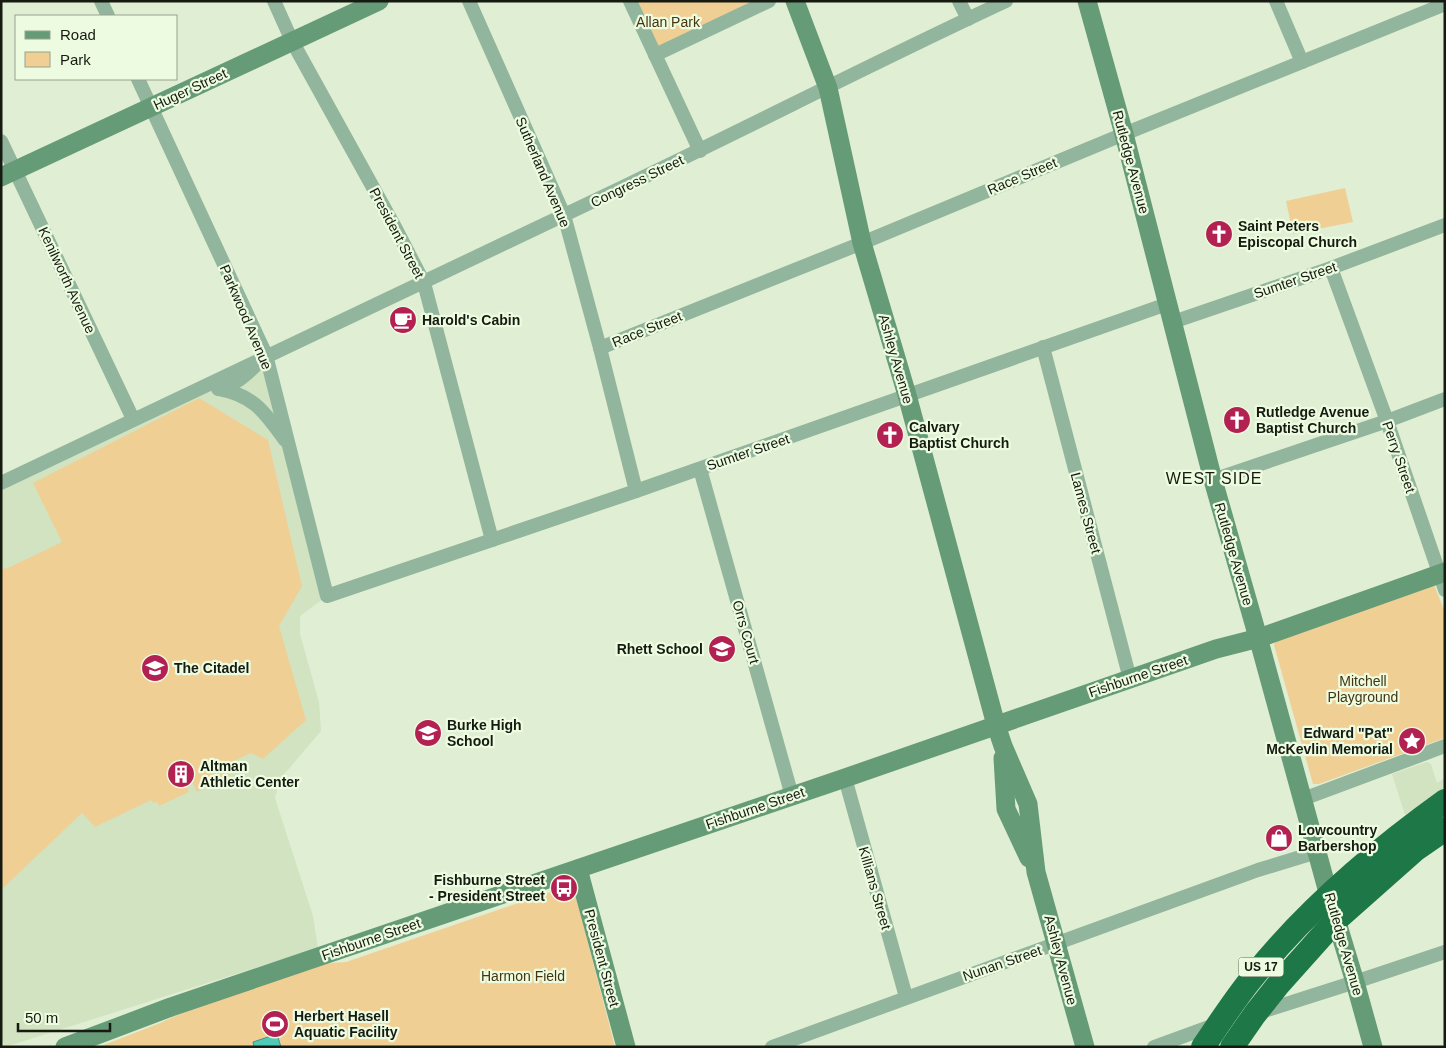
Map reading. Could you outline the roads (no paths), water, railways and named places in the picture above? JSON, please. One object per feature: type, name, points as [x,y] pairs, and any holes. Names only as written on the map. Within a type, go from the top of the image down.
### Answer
[{"type":"highway","name":"US 17","points":[[1203,1047],[1251,979],[1298,925],[1373,856],[1445,801]]},
{"type":"highway","name":"US 17","points":[[1232,1047],[1278,985],[1337,919],[1416,849],[1445,829]]},
{"type":"street","points":[[101,1],[108,15]]},
{"type":"street","name":"President Street","points":[[274,1],[292,40],[424,283],[492,540]]},
{"type":"street","name":"Huger Street","points":[[8,174],[379,1]]},
{"type":"street","name":"Sutherland Avenue","points":[[469,1],[564,216],[636,491]]},
{"type":"street","points":[[630,1],[700,150]]},
{"type":"street","points":[[655,55],[769,1]]},
{"type":"street","name":"Ashley Avenue","points":[[795,1],[828,88],[862,243],[907,395],[1003,746],[1006,809],[1036,872],[1085,1047]]},
{"type":"street","points":[[959,1],[968,19]]},
{"type":"street","name":"Congress Street","points":[[1,484],[266,355],[424,283],[564,216],[1006,1]]},
{"type":"street","name":"Rutledge Avenue","points":[[1087,1],[1124,134],[1213,480],[1373,1047]]},
{"type":"street","points":[[1276,1],[1302,62]]},
{"type":"street","name":"Race Street","points":[[600,348],[862,243],[1445,4]]},
{"type":"street","name":"Parkwood Avenue","points":[[138,80],[266,355],[327,596]]},
{"type":"street","name":"Kenilworth Avenue","points":[[1,141],[8,174],[132,419]]},
{"type":"street","name":"Sumter Street","points":[[1173,322],[1331,268],[1445,225]]},
{"type":"street","name":"Perry Street","points":[[1331,268],[1443,579]]},
{"type":"street","name":"Sumter Street","points":[[327,596],[700,469],[1167,304]]},
{"type":"street","name":"Lames Street","points":[[1043,347],[1130,680]]},
{"type":"street","name":"Congress Street","points":[[192,391],[219,389],[232,385],[242,379],[266,355]]},
{"type":"street","points":[[219,389],[240,394],[258,406],[290,447]]},
{"type":"street","points":[[1213,480],[1445,400]]},
{"type":"street","name":"Orrs Court","points":[[700,469],[792,796]]},
{"type":"street","name":"Fishburne Street","points":[[65,1047],[171,1008],[1216,649],[1259,638],[1443,579]]},
{"type":"street","points":[[1303,799],[1445,746]]},
{"type":"street","name":"Killians Street","points":[[845,778],[906,997]]},
{"type":"street","name":"Nunan Street","points":[[772,1047],[1258,870],[1317,852]]},
{"type":"street","name":"President Street","points":[[578,869],[626,1047]]},
{"type":"street","points":[[1255,1014],[1445,952]]},
{"type":"street","points":[[1154,1047],[1220,1022]]},
{"type":"water","points":[[277,1034],[281,1047],[254,1047],[253,1042]]},
{"type":"place","name":"Saint Peters Episcopal Church","points":[[1219,234]]},
{"type":"place","name":"Harold's Cabin","points":[[403,320]]},
{"type":"place","name":"Rutledge Avenue Baptist Church","points":[[1237,420]]},
{"type":"place","name":"Calvary Baptist Church","points":[[890,435]]},
{"type":"place","name":"Rhett School","points":[[722,649]]},
{"type":"place","name":"The Citadel","points":[[155,668]]},
{"type":"place","name":"Burke High School","points":[[428,733]]},
{"type":"place","name":"Edward \"Pat\" McKevlin Memorial","points":[[1412,741]]},
{"type":"place","name":"Altman Athletic Center","points":[[181,774]]},
{"type":"place","name":"Lowcountry Barbershop","points":[[1279,838]]},
{"type":"place","name":"Fishburne Street - President Street","points":[[564,888]]},
{"type":"place","name":"Herbert Hasell Aquatic Facility","points":[[275,1024]]},
{"type":"district","name":"WEST SIDE","points":[[1214,478]]},
{"type":"park label","name":"Allan Park","points":[[668,22]]},
{"type":"park label","name":"Mitchell Playground","points":[[1363,690]]},
{"type":"park label","name":"Harmon Field","points":[[523,976]]}]
